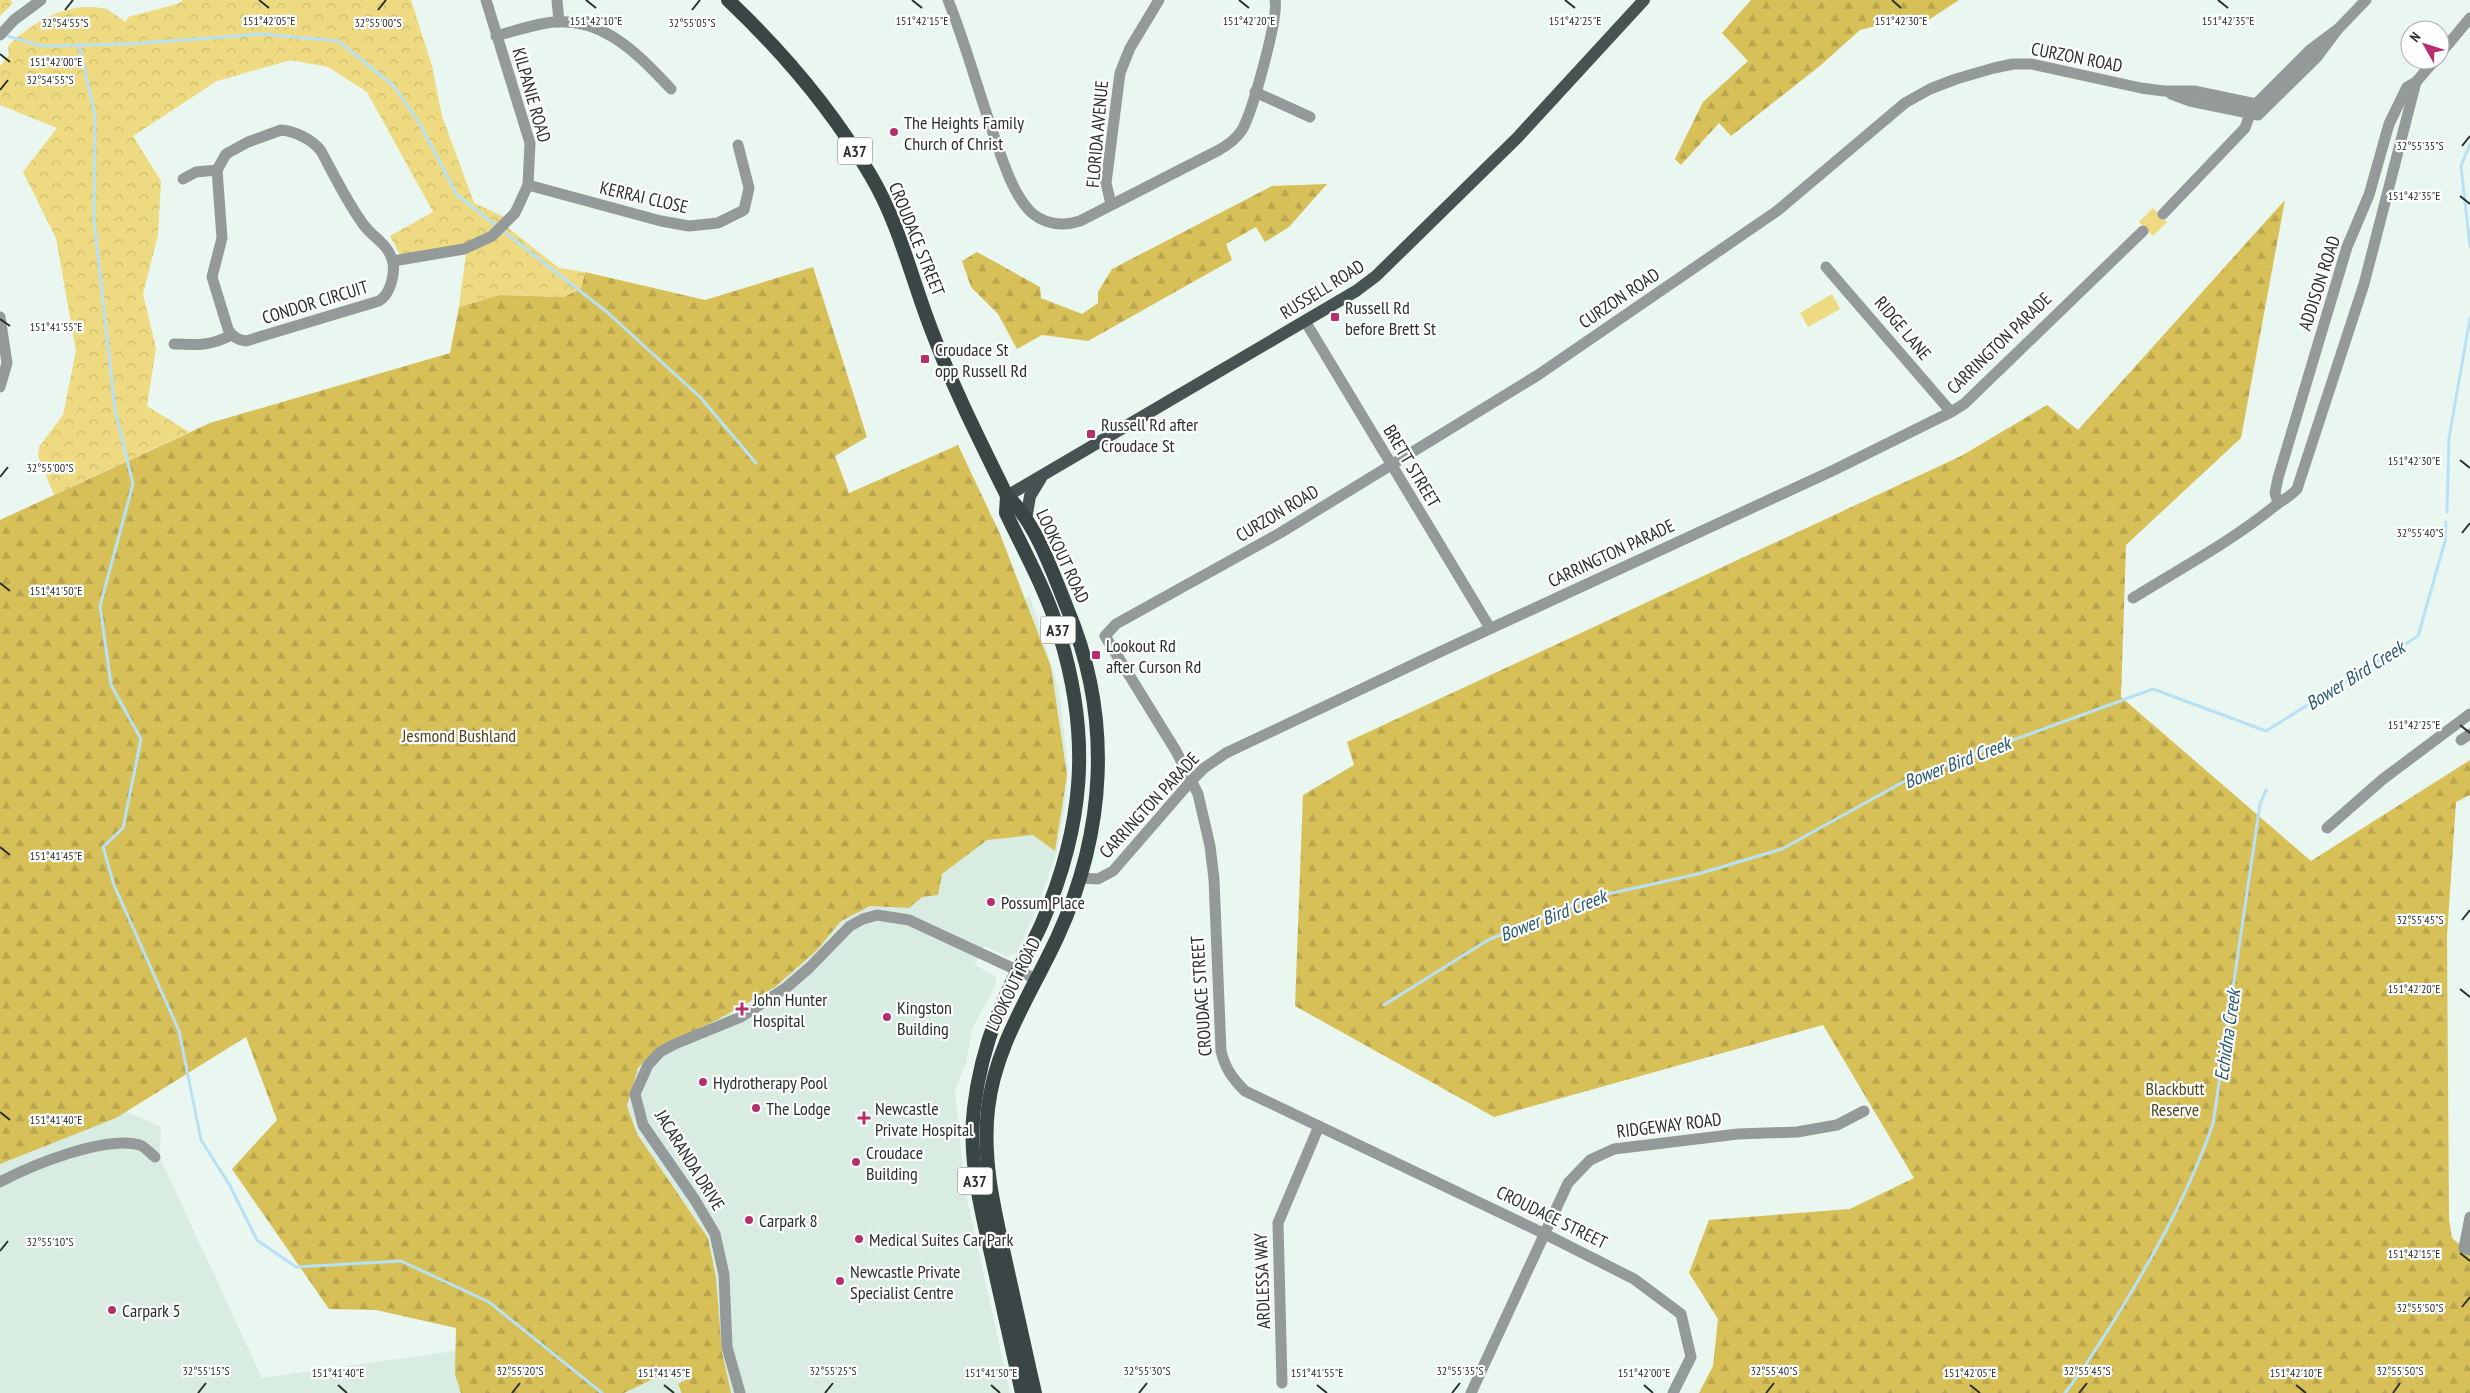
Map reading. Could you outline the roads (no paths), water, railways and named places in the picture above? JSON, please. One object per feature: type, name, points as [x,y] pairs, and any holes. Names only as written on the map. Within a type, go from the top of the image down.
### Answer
[{"type":"highway","name":"CROUDACE STREET","points":[[728,0],[786,59],[842,132],[871,177],[894,222],[932,333],[956,391],[1007,496]]},
{"type":"highway","name":"LOOKOUT ROAD","points":[[1007,496],[1020,508],[1074,623],[1092,687],[1098,726],[1095,820],[1081,878],[1057,938],[1009,1033],[994,1074],[988,1108],[986,1146],[989,1184],[1035,1393]]},
{"type":"highway","name":"LOOKOUT ROAD","points":[[1007,496],[1006,513],[1060,633],[1072,680],[1078,720],[1080,772],[1078,797],[1067,856],[1054,896],[993,1025],[980,1069],[974,1109],[973,1149],[976,1187],[1022,1393]]},
{"type":"main road","name":"RUSSELL ROAD","points":[[1007,496],[1356,291],[1385,268],[1517,138],[1638,2]]},
{"type":"main road","points":[[1026,520],[1030,496],[1042,476]]},
{"type":"street","points":[[0,35],[14,20],[42,0]]},
{"type":"street","name":"KILPANIE ROAD","points":[[393,261],[464,249],[492,236],[515,212],[528,185],[530,143],[486,0]]},
{"type":"street","points":[[558,0],[559,22]]},
{"type":"street","name":"FLORIDA AVENUE","points":[[948,0],[1000,152],[1027,208],[1045,221],[1064,224],[1080,221],[1111,204],[1106,183],[1120,73],[1130,48],[1159,0]]},
{"type":"street","points":[[1111,204],[1228,145],[1242,130],[1274,24],[1274,0]]},
{"type":"street","points":[[2163,214],[2245,128],[2250,114],[2258,115],[2317,57],[2338,29],[2366,0]]},
{"type":"street","points":[[2450,42],[2470,18]]},
{"type":"street","points":[[496,36],[542,24],[559,22],[575,23],[592,28],[622,41],[671,89]]},
{"type":"street","name":"CURZON ROAD","points":[[2164,91],[2194,91],[2256,104],[2310,50],[2338,29]]},
{"type":"street","name":"CURZON ROAD","points":[[1105,636],[1116,624],[1280,533],[1538,375],[1777,211],[1905,102],[1930,89],[1956,79],[2012,64],[2032,64],[2164,91],[2190,101],[2250,114]]},
{"type":"street","name":"ADDISON ROAD","points":[[2278,503],[2275,493],[2278,478],[2347,247],[2369,195],[2390,124],[2408,88],[2426,70]]},
{"type":"street","name":"ADDISON ROAD","points":[[2133,598],[2245,528],[2278,503],[2288,499],[2297,489],[2364,284],[2416,82]]},
{"type":"street","points":[[1255,92],[1310,117]]},
{"type":"street","points":[[174,344],[207,345],[231,335],[212,277],[222,238],[217,170],[226,154],[248,142],[281,130],[291,132],[311,141],[321,151],[361,222],[384,244],[393,261]]},
{"type":"street","name":"KERRAI CLOSE","points":[[528,185],[662,221],[689,226],[705,226],[718,223],[744,210],[749,188],[738,145]]},
{"type":"street","points":[[183,180],[196,172],[217,170]]},
{"type":"street","name":"CARRINGTON PARADE","points":[[1081,878],[1098,879],[1113,871],[1191,781],[1204,768],[1226,753],[1490,628],[1834,470],[1951,412],[1964,404],[2143,231]]},
{"type":"street","name":"CONDOR CIRCUIT","points":[[231,335],[246,341],[379,300],[387,295],[390,289],[393,261]]},
{"type":"street","name":"RIDGE LANE","points":[[1826,267],[1951,412]]},
{"type":"street","points":[[0,317],[7,363],[0,387]]},
{"type":"street","name":"BRETT STREET","points":[[1304,321],[1490,628]]},
{"type":"street","name":"CROUDACE STREET","points":[[1105,636],[1176,751],[1200,803],[1211,854],[1221,1051],[1225,1066],[1233,1079],[1245,1091],[1545,1234],[1634,1280],[1681,1314],[1691,1357],[1674,1393]]},
{"type":"street","points":[[2327,828],[2383,779],[2470,714]]},
{"type":"street","name":"JACARANDA DRIVE","points":[[740,1393],[727,1347],[724,1275],[715,1234],[695,1200],[643,1125],[635,1094],[648,1065],[660,1052],[675,1044],[749,1012],[802,974],[850,926],[863,919],[877,915],[909,920],[1036,979]]},
{"type":"street","name":"RIDGEWAY ROAD","points":[[1471,1393],[1568,1183],[1590,1160],[1614,1149],[1738,1134],[1797,1132],[1836,1125],[1864,1111]]},
{"type":"street","name":"ARDLESSA WAY","points":[[1282,1383],[1278,1223],[1319,1126]]},
{"type":"street","points":[[0,1182],[85,1148],[122,1143],[141,1146],[155,1157]]},
{"type":"street","points":[[2467,1249],[2470,1217]]},
{"type":"waterway","points":[[4,35],[41,46],[129,44],[262,34],[338,41],[393,85],[420,124],[457,195],[498,227]]},
{"type":"waterway","points":[[79,45],[95,115],[94,219],[115,410],[133,484],[100,606],[111,685],[141,739],[123,828],[103,847],[114,885],[179,1031],[201,1140],[229,1184],[257,1240],[296,1267],[401,1261],[489,1302],[602,1393]]},
{"type":"waterway","name":"Bower Bird Creek","points":[[2470,144],[2461,166],[2470,247]]},
{"type":"waterway","points":[[503,231],[607,312],[700,397],[756,463]]},
{"type":"waterway","name":"Bower Bird Creek","points":[[2447,512],[2449,438],[2470,318]]},
{"type":"waterway","name":"Bower Bird Creek","points":[[1384,1005],[1488,940],[1590,898],[1698,874],[1782,849],[1914,776],[2153,689],[2266,731],[2418,636],[2445,541],[2446,522]]},
{"type":"waterway","name":"Echidna Creek","points":[[2065,1393],[2097,1348],[2151,1258],[2185,1193],[2213,1124],[2260,804],[2266,790]]},
{"type":"place","name":"The Heights Family Church of Christ","points":[[894,132]]},
{"type":"place","name":"Russell Rd before Brett St","points":[[1335,317]]},
{"type":"place","name":"Croudace St opp Russell Rd","points":[[925,359]]},
{"type":"place","name":"Russell Rd after Croudace St","points":[[1091,434]]},
{"type":"place","name":"Lookout Rd after Curson Rd","points":[[1096,655]]},
{"type":"place","name":"Possum Place","points":[[991,902]]},
{"type":"place","name":"John Hunter Hospital","points":[[742,1009]]},
{"type":"place","name":"Kingston Building","points":[[887,1017]]},
{"type":"place","name":"Hydrotherapy Pool","points":[[703,1082]]},
{"type":"place","name":"The Lodge","points":[[756,1108]]},
{"type":"place","name":"Newcastle Private Hospital","points":[[864,1118]]},
{"type":"place","name":"Croudace Building","points":[[856,1162]]},
{"type":"place","name":"Carpark 8","points":[[749,1220]]},
{"type":"place","name":"Medical Suites Car Park","points":[[859,1239]]},
{"type":"place","name":"Newcastle Private Specialist Centre","points":[[840,1281]]},
{"type":"place","name":"Carpark 5","points":[[112,1310]]},
{"type":"park label","name":"Jesmond Bushland","points":[[459,735]]},
{"type":"park label","name":"Blackbutt Reserve","points":[[2175,1098]]}]
